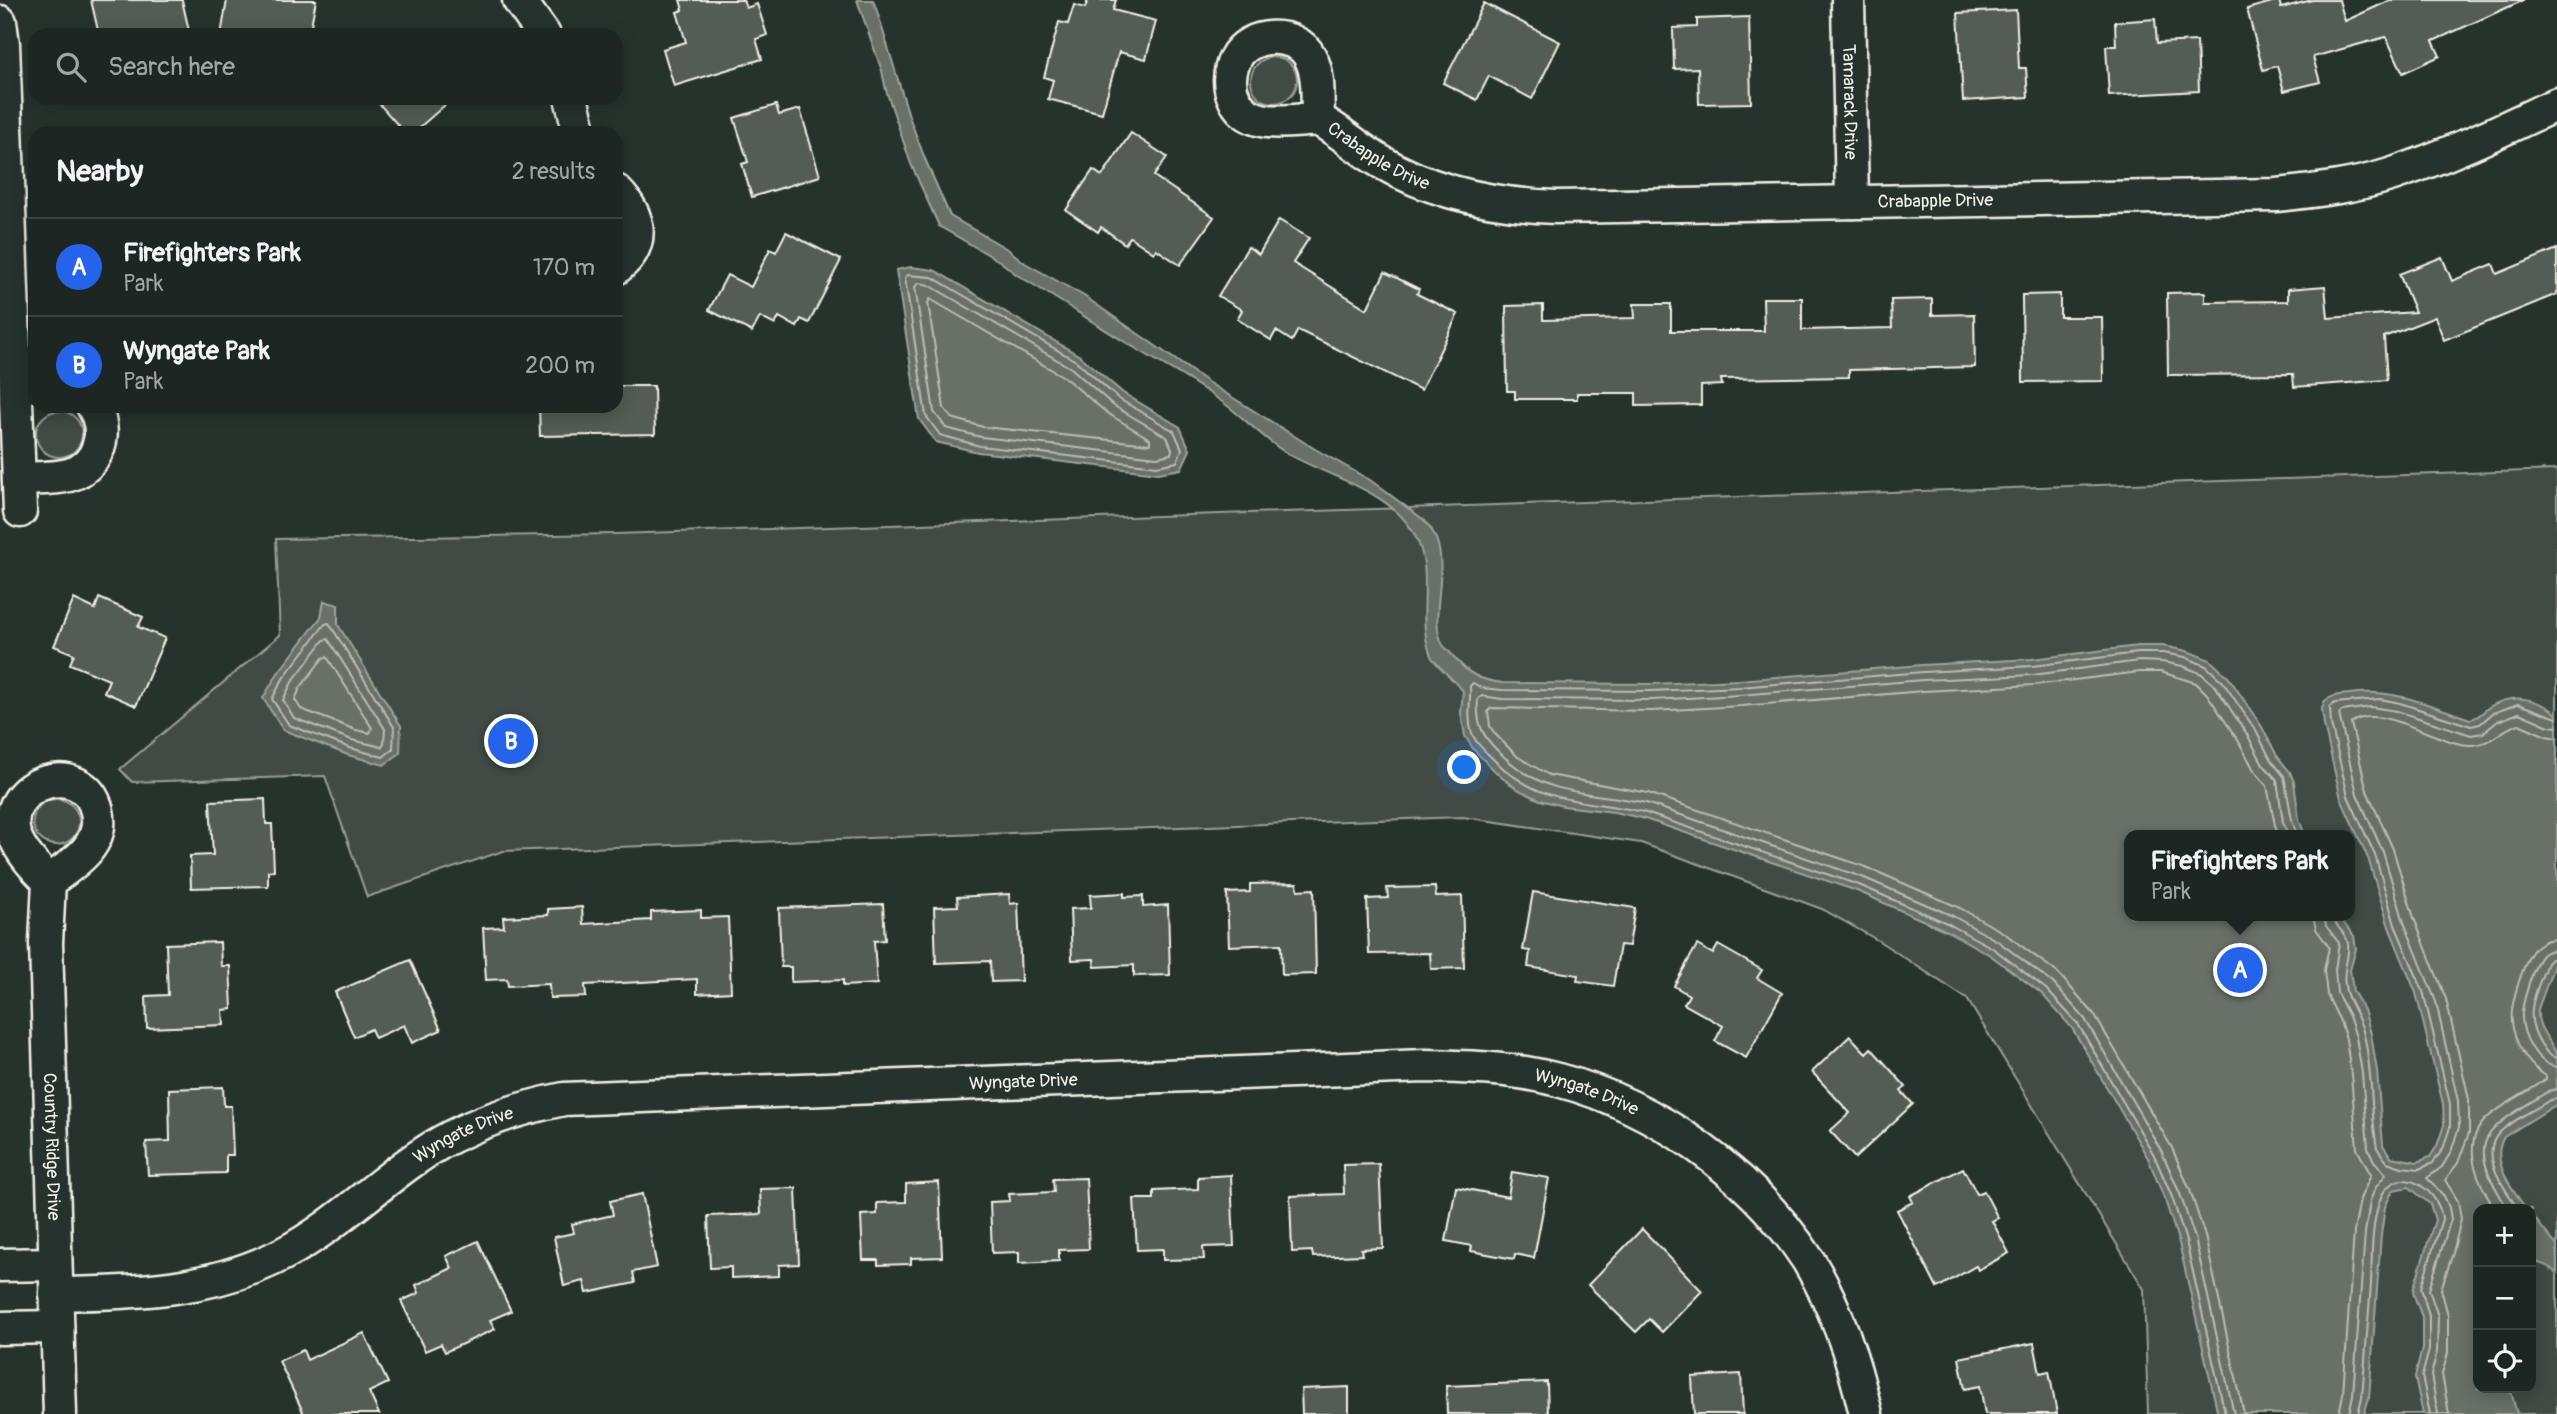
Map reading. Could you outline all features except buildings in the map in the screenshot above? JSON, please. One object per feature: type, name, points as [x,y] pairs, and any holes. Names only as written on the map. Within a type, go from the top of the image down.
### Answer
[{"type":"street","points":[[519,0],[539,28]]},
{"type":"street","name":"Tamarack Drive","points":[[1847,0],[1852,202]]},
{"type":"street","points":[[0,22],[25,393],[19,479],[20,511]]},
{"type":"street","name":"Crabapple Drive","points":[[1318,120],[1383,163],[1409,176],[1466,195],[1524,206],[1618,208],[2276,195],[2310,191],[2391,174],[2455,151],[2557,104]]},
{"type":"street","points":[[573,105],[578,126]]},
{"type":"street","points":[[623,200],[636,223],[637,236],[628,259],[623,263]]},
{"type":"street","points":[[19,479],[68,475],[80,471],[97,452],[101,432],[96,413]]},
{"type":"street","name":"Country Ridge Drive","points":[[49,881],[46,943],[60,1414]]},
{"type":"street","name":"Wyngate Drive","points":[[0,1265],[55,1279],[179,1288],[231,1276],[257,1266],[311,1237],[452,1136],[530,1106],[564,1099],[1426,1066],[1477,1067],[1559,1080],[1642,1112],[1711,1157],[1756,1196],[1808,1261],[1832,1307],[1856,1370],[1866,1414]]},
{"type":"street","points":[[0,1328],[57,1327]]},
{"type":"shaded area","points":[[1274,57],[1290,64],[1297,80],[1290,96],[1274,103],[1258,96],[1251,80],[1258,64]]},
{"type":"shaded area","points":[[50,413],[68,413],[80,425],[80,443],[68,455],[50,455],[38,443],[38,425]]},
{"type":"shaded area","points":[[2557,470],[2557,1414],[2148,1414],[2144,1289],[1967,999],[1879,941],[1822,909],[1641,843],[1463,817],[503,851],[367,897],[325,776],[132,782],[120,769],[280,635],[276,539],[616,534]]},
{"type":"shaded area","points":[[56,799],[72,806],[79,822],[72,838],[56,845],[40,838],[33,822],[40,806]]},
{"type":"water","points":[[857,0],[873,0],[910,119],[950,216],[1084,296],[1206,381],[1370,480],[1424,520],[1434,534],[1441,566],[1438,632],[1443,645],[1464,668],[1475,675],[1502,683],[1652,684],[2032,659],[2138,646],[2163,646],[2210,660],[2229,678],[2262,727],[2277,756],[2290,772],[2303,830],[2124,830],[2124,921],[2342,921],[2354,936],[2356,949],[2350,970],[2353,991],[2364,1010],[2371,1034],[2383,1145],[2391,1157],[2418,1162],[2430,1157],[2444,1125],[2443,1104],[2416,993],[2389,927],[2368,858],[2341,799],[2324,725],[2324,702],[2339,695],[2381,693],[2425,703],[2470,719],[2506,700],[2524,699],[2541,704],[2557,714],[2557,957],[2538,1009],[2538,1016],[2541,1028],[2556,1054],[2557,1104],[2504,1137],[2500,1146],[2499,1156],[2504,1175],[2523,1204],[2473,1204],[2473,1393],[2511,1393],[2517,1414],[2423,1414],[2415,1377],[2422,1349],[2422,1317],[2413,1293],[2435,1220],[2430,1204],[2409,1187],[2393,1190],[2385,1207],[2369,1398],[2364,1414],[2218,1414],[2179,1243],[2148,1158],[2072,1028],[2041,993],[1990,955],[1947,931],[1857,891],[1642,818],[1540,800],[1501,777],[1474,750],[1465,736],[1461,713],[1463,691],[1431,656],[1424,622],[1423,556],[1407,523],[1395,510],[1365,490],[1283,451],[1200,387],[939,226],[911,164]]},
{"type":"water","points":[[911,267],[934,270],[1080,356],[1123,393],[1180,427],[1190,450],[1181,469],[1158,473],[978,452],[936,442],[919,419],[896,270]]},
{"type":"water","points":[[324,601],[338,605],[338,625],[401,726],[400,753],[384,765],[348,755],[283,730],[263,698],[278,673],[321,617]]},
{"type":"water","points":[[2536,1220],[2557,1246],[2557,1273],[2536,1262]]},
{"type":"place","name":"Wyngate Park","points":[[511,741]]},
{"type":"place","name":"Firefighters Park","points":[[2240,970]]}]
